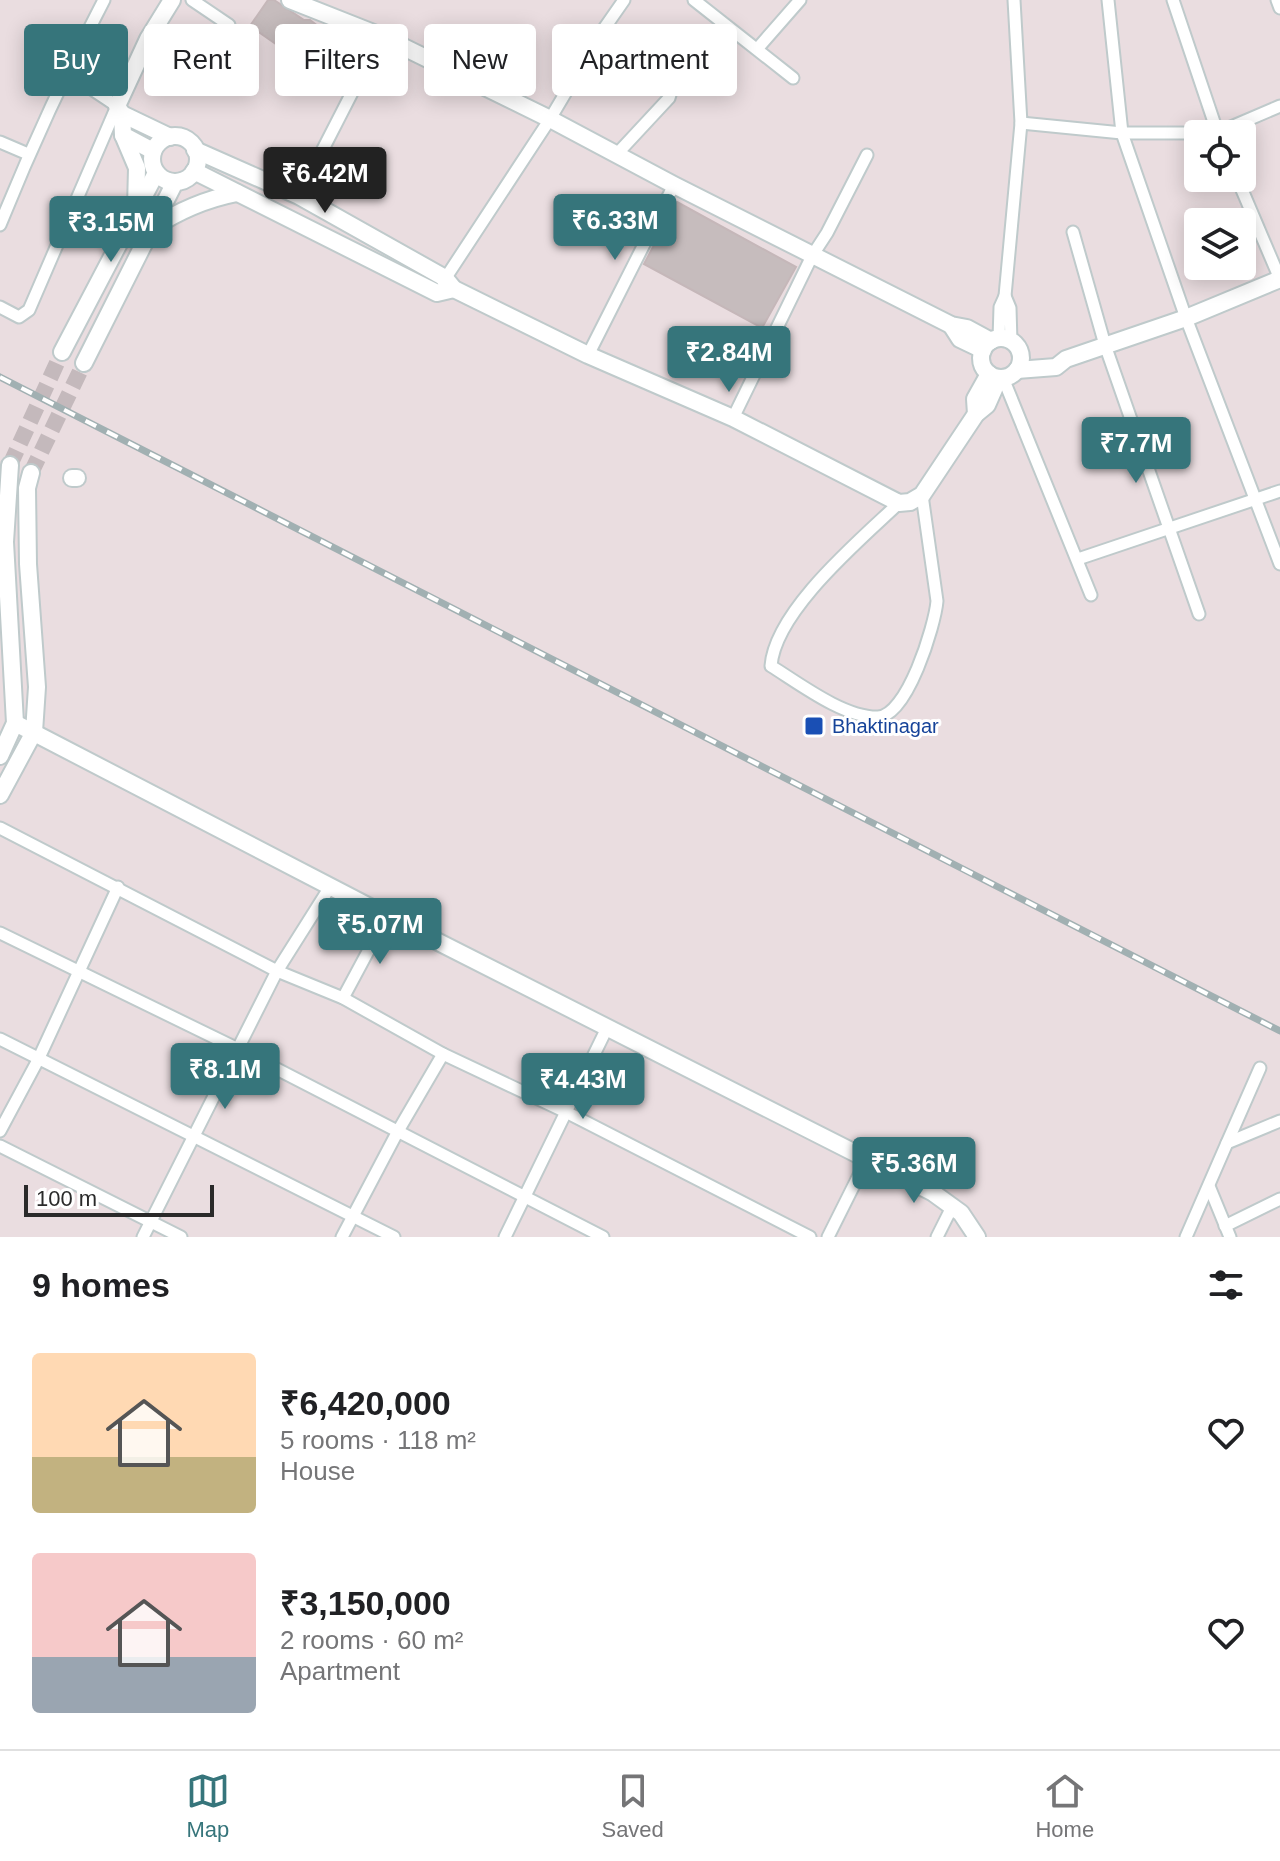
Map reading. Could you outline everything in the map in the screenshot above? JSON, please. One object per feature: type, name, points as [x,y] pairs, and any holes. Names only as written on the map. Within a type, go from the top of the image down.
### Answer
[{"type":"street","points":[[91,24],[104,0]]},
{"type":"street","points":[[157,24],[172,0]]},
{"type":"street","points":[[192,0],[228,24]]},
{"type":"street","points":[[290,0],[351,24]]},
{"type":"street","points":[[607,24],[624,0]]},
{"type":"street","points":[[694,0],[793,78]]},
{"type":"street","points":[[758,48],[800,0]]},
{"type":"street","points":[[1014,0],[1021,123],[1005,296],[1000,307],[996,343],[982,363],[1006,372],[1056,367],[1066,359],[1186,318],[1280,279],[1243,192]]},
{"type":"street","points":[[1108,0],[1122,133],[1186,318],[1280,564]]},
{"type":"street","points":[[1173,0],[1213,120]]},
{"type":"street","points":[[1277,0],[1280,8]]},
{"type":"street","points":[[0,307],[19,317],[29,310],[144,49]]},
{"type":"street","points":[[99,96],[170,137],[185,139],[195,150],[299,196],[450,283],[588,355],[733,418],[899,503],[910,502],[922,495],[976,414],[987,405],[1019,349],[960,339],[951,325],[408,49]]},
{"type":"street","points":[[0,225],[55,96]]},
{"type":"street","points":[[299,196],[350,96]]},
{"type":"street","points":[[194,171],[437,293],[450,283],[564,96]]},
{"type":"street","points":[[616,155],[670,96]]},
{"type":"street","points":[[1249,120],[1280,106]]},
{"type":"street","points":[[119,110],[123,135],[137,168],[135,212]]},
{"type":"street","points":[[1021,123],[1122,133],[1184,134]]},
{"type":"street","points":[[123,135],[153,151]]},
{"type":"street","points":[[170,137],[163,139],[153,151],[156,173],[167,181],[175,182],[189,177],[197,164],[195,150]]},
{"type":"street","points":[[0,142],[28,154]]},
{"type":"street","points":[[733,418],[812,256],[867,155]]},
{"type":"street","points":[[62,352],[156,173]]},
{"type":"street","points":[[84,363],[175,182]]},
{"type":"street","points":[[588,355],[674,185]]},
{"type":"street","points":[[151,230],[184,210],[213,198],[237,193]]},
{"type":"street","points":[[1073,232],[1105,345],[1199,614]]},
{"type":"street","points":[[1006,372],[1091,595]]},
{"type":"street","points":[[0,756],[8,720],[5,542],[10,465]]},
{"type":"street","points":[[0,795],[34,732],[37,687],[28,564],[27,488],[31,473]]},
{"type":"street","points":[[1078,559],[1280,491]]},
{"type":"street","points":[[899,503],[829,569],[783,629],[771,666],[836,706],[877,717],[895,709],[915,675],[936,614],[937,601],[922,495]]},
{"type":"street","points":[[8,720],[867,1159],[953,1205],[969,1222],[977,1237]]},
{"type":"street","points":[[0,828],[277,971],[343,998],[443,1054],[568,1113],[810,1237]]},
{"type":"street","points":[[0,1131],[38,1060],[118,887]]},
{"type":"street","points":[[143,1237],[277,971],[330,887]]},
{"type":"street","points":[[343,998],[387,916]]},
{"type":"street","points":[[0,933],[236,1048],[603,1237]]},
{"type":"street","points":[[505,1237],[607,1028]]},
{"type":"street","points":[[0,1039],[394,1237]]},
{"type":"street","points":[[342,1237],[443,1054]]},
{"type":"street","points":[[1186,1237],[1260,1068]]},
{"type":"street","points":[[1227,1143],[1280,1121]]},
{"type":"street","points":[[0,1146],[181,1237]]},
{"type":"street","points":[[828,1237],[867,1159]]},
{"type":"street","points":[[1209,1186],[1228,1232],[1280,1199]]},
{"type":"street","points":[[937,1237],[953,1205]]},
{"type":"building","points":[[268,0],[274,0],[315,24],[275,24],[275,43],[259,32],[259,24],[251,24]]},
{"type":"building","points":[[677,202],[796,267],[762,328],[644,264]]},
{"type":"tunnel","points":[[10,465],[62,352]]},
{"type":"tunnel","points":[[31,473],[84,363]]},
{"type":"railway","points":[[0,377],[1280,1031]]},
{"type":"place","name":"Bhaktinagar","points":[[814,726]]}]
